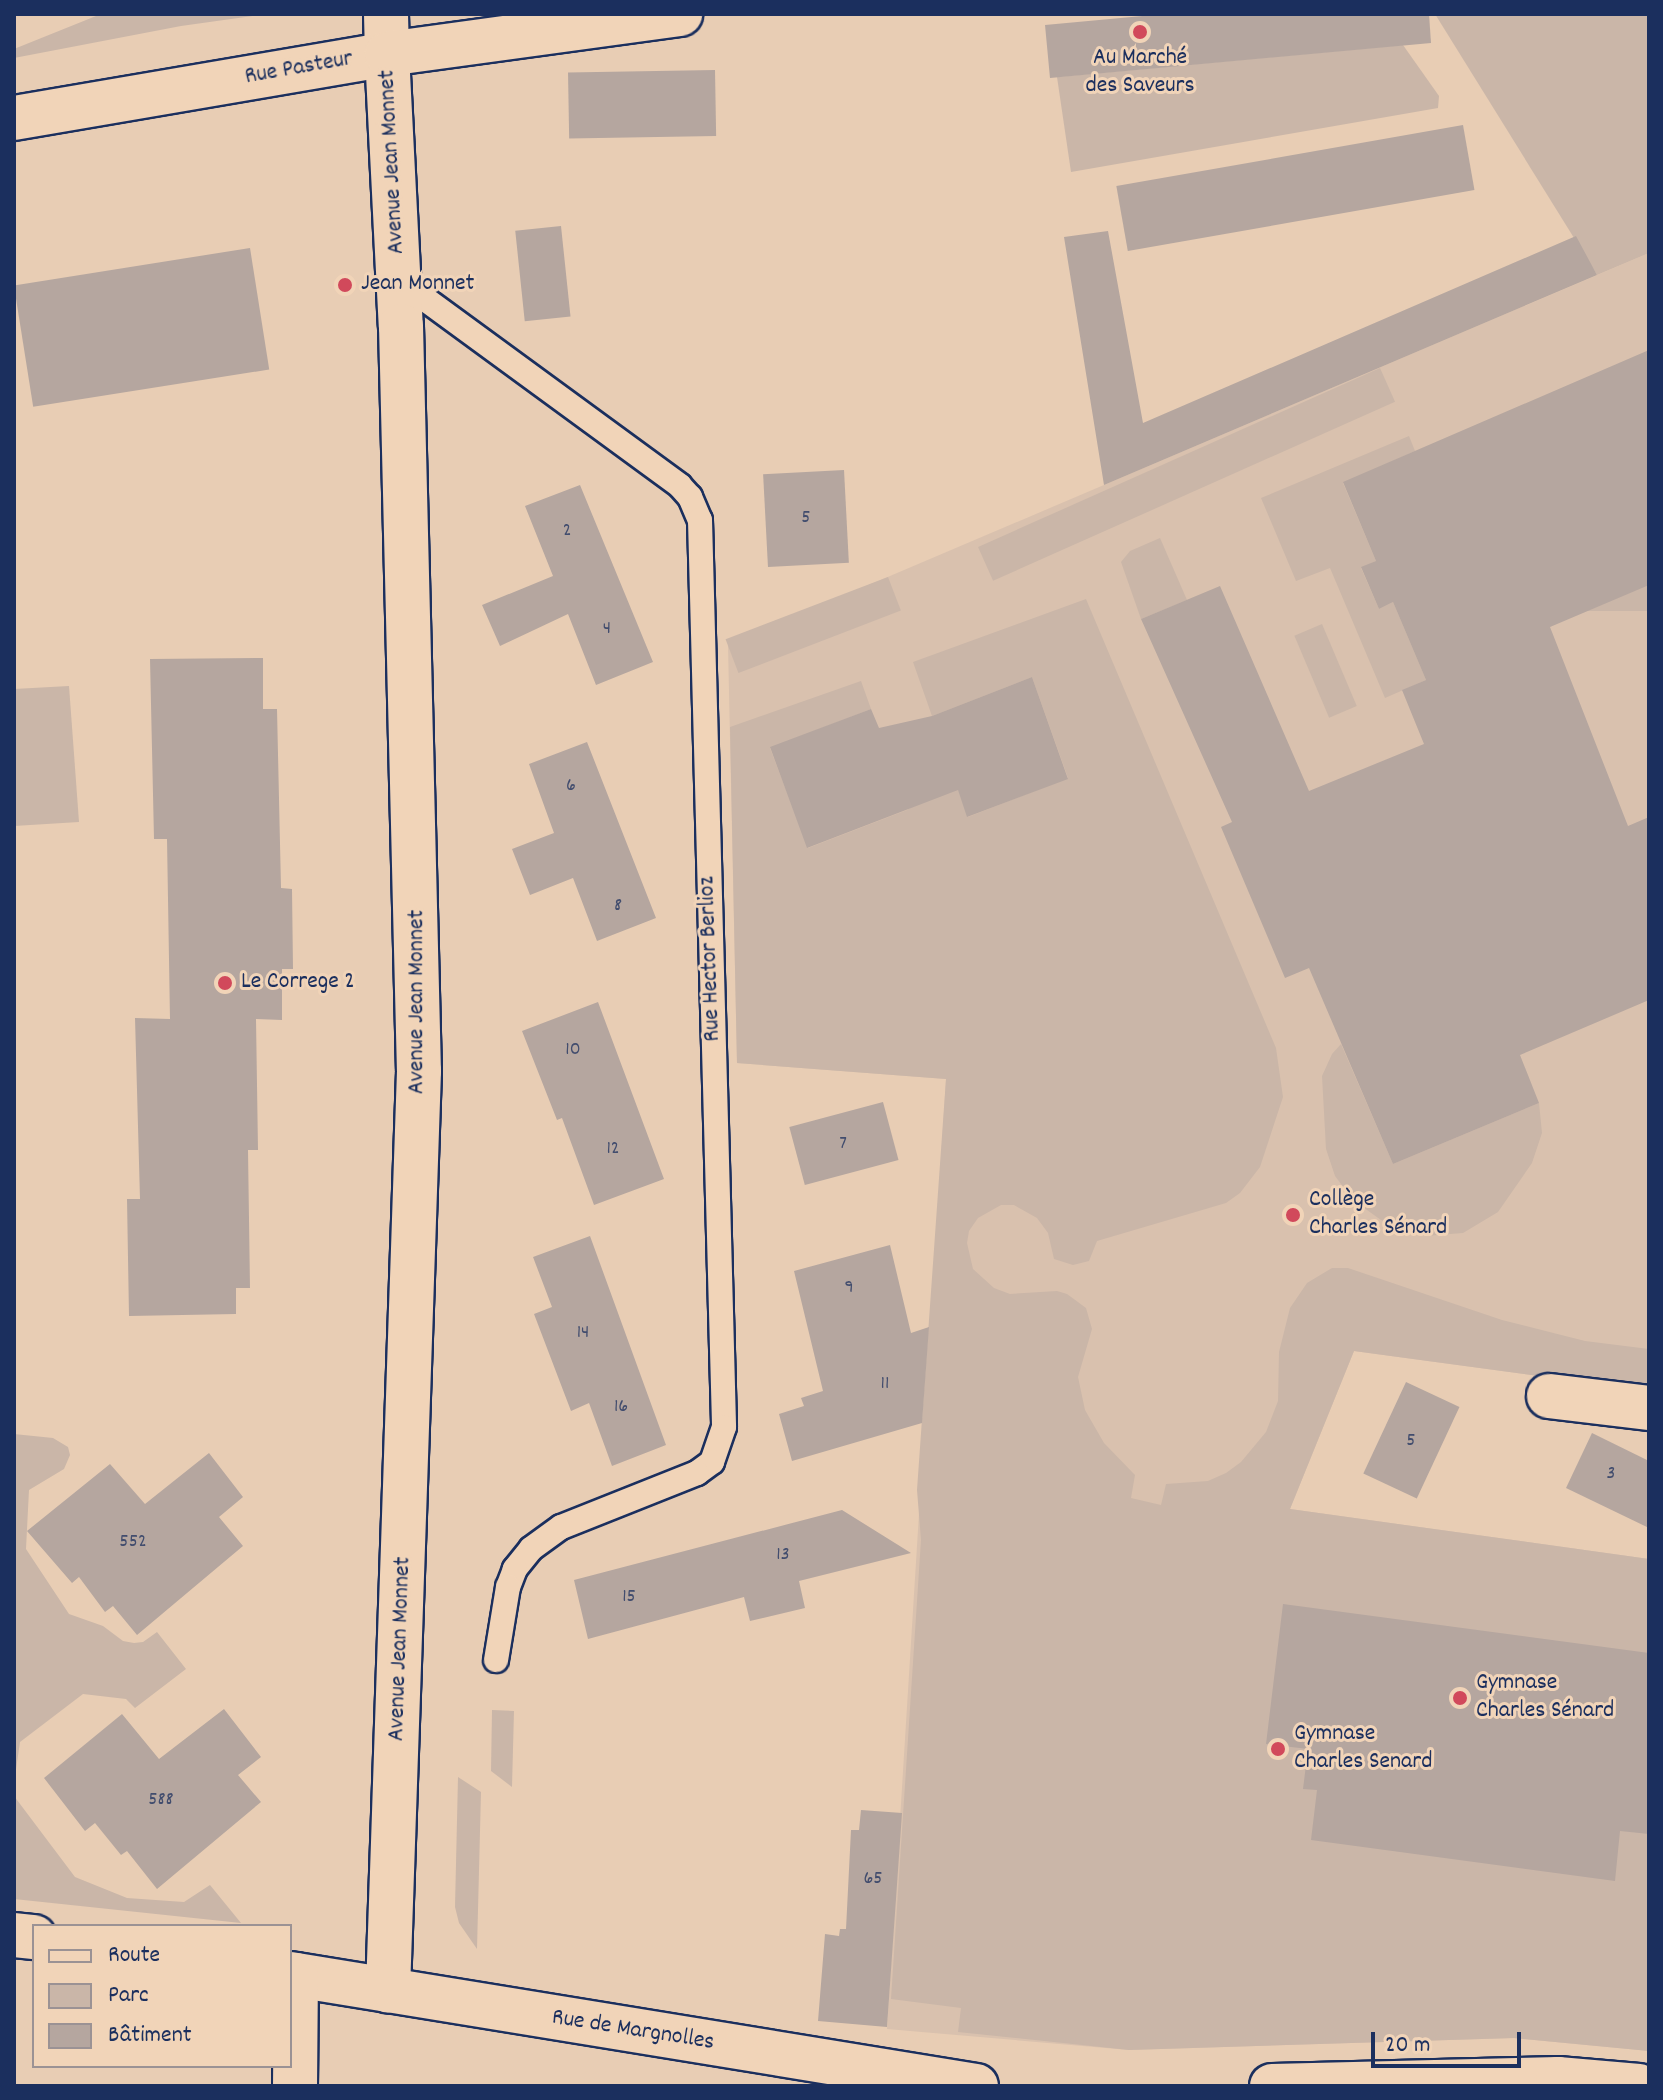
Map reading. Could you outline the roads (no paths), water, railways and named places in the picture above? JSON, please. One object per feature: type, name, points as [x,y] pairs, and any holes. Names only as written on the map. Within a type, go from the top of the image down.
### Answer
[{"type":"street","name":"Rue Pasteur","points":[[14,118],[386,34],[680,14]]},
{"type":"street","name":"Avenue Jean Monnet","points":[[386,34],[399,280],[419,1071],[388,1990]]},
{"type":"street","points":[[1549,1396],[1649,1408]]},
{"type":"street","name":"Rue de Margnolles","points":[[293,1975],[976,2086]]},
{"type":"street","points":[[293,1975],[295,2086]]},
{"type":"street","points":[[1272,2086],[1558,2079],[1639,2086]]},
{"type":"lane","name":"Rue Hector Berlioz","points":[[399,280],[680,486],[690,497],[700,520],[724,1427],[712,1462],[697,1473],[561,1527],[531,1549],[508,1587],[496,1660]]},
{"type":"place","name":"Au Marché des Saveurs","points":[[1140,32]]},
{"type":"place","name":"Jean Monnet","points":[[345,285]]},
{"type":"place","name":"Le Correge 2","points":[[225,983]]},
{"type":"place","name":"Collège Charles Sénard","points":[[1293,1215]]},
{"type":"place","name":"Gymnase Charles Sénard","points":[[1460,1698]]},
{"type":"place","name":"Gymnase Charles Senard","points":[[1278,1749]]}]
